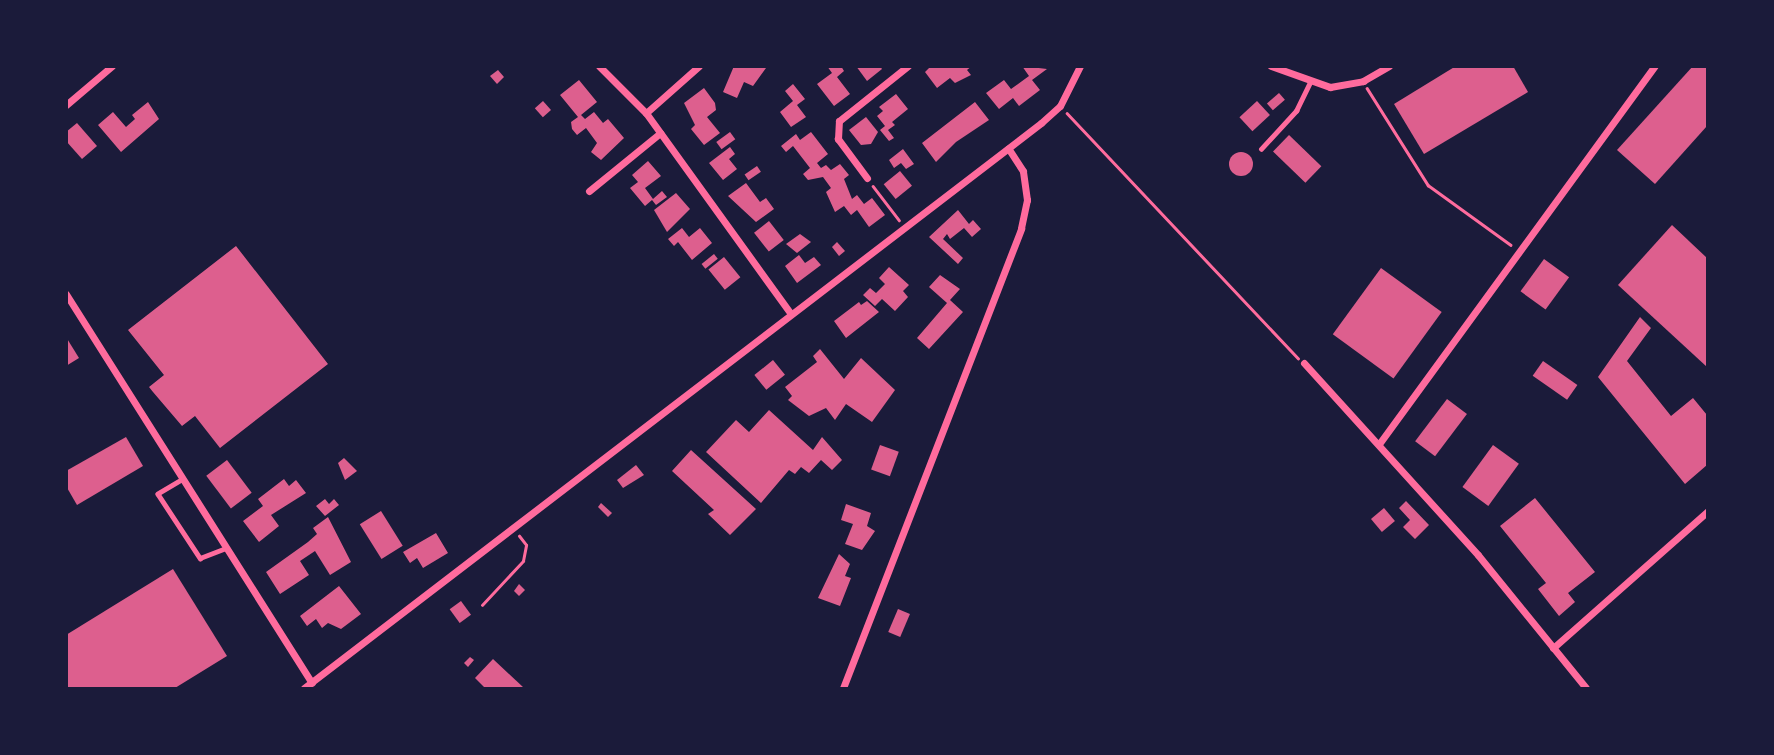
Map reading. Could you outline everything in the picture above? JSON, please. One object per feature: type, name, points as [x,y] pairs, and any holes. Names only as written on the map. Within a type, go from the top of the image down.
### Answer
[{"type":"street","points":[[66,104],[112,66]]},
{"type":"street","points":[[599,66],[646,113],[790,313]]},
{"type":"street","points":[[646,113],[699,66]]},
{"type":"street","points":[[867,178],[838,139],[839,121],[908,66]]},
{"type":"street","points":[[304,688],[903,225],[1008,148],[1060,106],[1080,66]]},
{"type":"street","points":[[1270,66],[1330,87],[1363,81],[1389,66]]},
{"type":"street","points":[[1379,444],[1655,66]]},
{"type":"street","points":[[589,191],[660,133]]},
{"type":"street","points":[[843,688],[1021,228],[1027,200],[1023,171],[1008,148]]},
{"type":"street","points":[[66,294],[312,683]]},
{"type":"street","points":[[1304,363],[1379,444],[1586,688]]},
{"type":"street","points":[[1553,648],[1707,511]]},
{"type":"lane","points":[[1261,149],[1296,111],[1310,82]]},
{"type":"lane","points":[[183,479],[158,494],[192,548],[200,558],[208,559],[227,548]]},
{"type":"path","points":[[1363,81],[1427,185],[1520,251]]},
{"type":"path","points":[[1060,106],[1293,354]]},
{"type":"path","points":[[867,178],[903,225]]},
{"type":"path","points":[[482,605],[523,561],[526,545],[513,527]]},
{"type":"building","points":[[734,66],[766,68],[753,86],[744,82],[737,98],[723,92]]},
{"type":"building","points":[[827,66],[841,66],[844,71],[837,77],[850,94],[834,106],[817,84],[832,73]]},
{"type":"building","points":[[856,66],[880,66],[882,69],[867,81]]},
{"type":"building","points":[[931,66],[972,66],[967,70],[971,75],[955,83],[950,78],[937,88],[925,72]]},
{"type":"building","points":[[1022,66],[1047,69],[1032,80],[1040,90],[1019,106],[1013,98],[999,109],[986,93],[1004,80],[1011,89],[1029,76]]},
{"type":"building","points":[[1456,66],[1513,66],[1528,92],[1424,154],[1394,104]]},
{"type":"building","points":[[1693,66],[1707,66],[1707,126],[1655,184],[1617,150]]},
{"type":"building","points":[[498,70],[504,77],[497,84],[490,76]]},
{"type":"building","points":[[579,80],[597,102],[581,115],[585,119],[594,112],[603,123],[608,119],[624,138],[601,160],[591,152],[597,143],[586,128],[577,135],[572,129],[571,122],[578,117],[560,95]]},
{"type":"building","points":[[793,84],[805,99],[797,105],[806,117],[791,127],[780,112],[793,101],[785,91]]},
{"type":"building","points":[[704,88],[715,103],[716,110],[707,117],[720,133],[704,145],[691,129],[695,125],[684,103]]},
{"type":"building","points":[[1279,93],[1285,100],[1273,110],[1267,103]]},
{"type":"building","points":[[896,94],[908,109],[892,122],[895,125],[888,130],[894,138],[889,141],[880,130],[885,126],[877,116],[883,111],[879,107]]},
{"type":"building","points":[[543,101],[551,110],[543,117],[535,108]]},
{"type":"building","points":[[1257,101],[1270,115],[1252,131],[1239,117]]},
{"type":"building","points":[[148,102],[159,119],[121,152],[98,125],[113,112],[126,127],[135,119],[132,115]]},
{"type":"building","points":[[975,102],[989,120],[956,142],[936,162],[922,143]]},
{"type":"building","points":[[866,117],[878,132],[871,144],[861,145],[849,130]]},
{"type":"building","points":[[77,123],[97,146],[82,159],[66,141],[66,132]]},
{"type":"building","points":[[730,132],[735,139],[722,149],[716,142]]},
{"type":"building","points":[[811,132],[828,154],[817,163],[821,168],[826,165],[831,170],[840,164],[849,175],[844,179],[852,199],[857,195],[864,204],[872,198],[885,215],[869,227],[857,210],[851,215],[844,206],[835,212],[826,192],[831,188],[823,177],[808,180],[803,174],[810,168],[793,146],[786,152],[781,146],[796,134],[800,140]]},
{"type":"building","points":[[1289,135],[1321,166],[1305,183],[1273,152]]},
{"type":"building","points":[[730,147],[735,154],[729,159],[737,169],[723,180],[709,163]]},
{"type":"building","points":[[903,149],[914,164],[906,169],[901,163],[894,168],[889,160]]},
{"type":"building","points":[[1241,152],[1252,159],[1253,164],[1246,175],[1241,176],[1230,169],[1229,164],[1236,153]]},
{"type":"building","points":[[648,161],[661,176],[645,188],[653,199],[662,191],[667,197],[656,205],[652,200],[645,206],[630,188],[638,182],[632,175]]},
{"type":"building","points":[[757,166],[761,172],[748,180],[745,174]]},
{"type":"building","points":[[900,171],[912,186],[896,199],[884,184]]},
{"type":"building","points":[[746,183],[760,202],[766,198],[774,209],[756,222],[728,196]]},
{"type":"building","points":[[676,193],[690,209],[667,232],[654,210]]},
{"type":"building","points":[[958,210],[969,224],[973,220],[981,229],[972,237],[964,228],[950,239],[947,234],[943,239],[963,258],[958,264],[929,237]]},
{"type":"building","points":[[769,221],[784,240],[769,252],[754,233]]},
{"type":"building","points":[[1672,225],[1707,258],[1707,367],[1618,285]]},
{"type":"building","points":[[682,228],[689,237],[700,228],[712,243],[692,260],[678,242],[674,246],[668,239]]},
{"type":"building","points":[[800,234],[811,242],[797,253],[786,244]]},
{"type":"building","points":[[837,242],[845,251],[839,256],[832,247]]},
{"type":"building","points":[[236,246],[328,364],[220,448],[195,416],[182,426],[149,387],[164,375],[128,330]]},
{"type":"building","points":[[714,254],[718,259],[705,269],[702,264]]},
{"type":"building","points":[[799,255],[805,263],[814,257],[821,265],[797,283],[785,266]]},
{"type":"building","points":[[724,257],[740,277],[725,290],[708,270]]},
{"type":"building","points":[[1544,259],[1569,277],[1546,310],[1520,291]]},
{"type":"building","points":[[889,267],[909,285],[903,291],[908,297],[895,311],[882,299],[875,306],[863,295],[870,288],[876,293],[885,284],[879,278]]},
{"type":"building","points":[[1381,268],[1442,312],[1393,378],[1333,334]]},
{"type":"building","points":[[940,275],[960,289],[950,300],[963,312],[929,349],[917,338],[947,303],[929,287]]},
{"type":"building","points":[[867,301],[879,312],[846,338],[834,321],[859,302],[861,305]]},
{"type":"building","points":[[1640,317],[1651,328],[1627,361],[1671,416],[1693,398],[1707,415],[1707,465],[1685,484],[1598,377]]},
{"type":"building","points":[[66,337],[79,358],[66,366]]},
{"type":"building","points":[[820,349],[844,379],[861,358],[895,390],[872,422],[846,404],[835,420],[826,408],[809,416],[788,400],[792,396],[785,387],[817,362],[813,356]]},
{"type":"building","points":[[773,360],[785,375],[766,390],[754,375]]},
{"type":"building","points":[[1543,361],[1577,385],[1567,400],[1533,376]]},
{"type":"building","points":[[1447,399],[1467,414],[1435,456],[1415,441]]},
{"type":"building","points":[[769,410],[813,450],[822,437],[842,460],[832,470],[821,460],[809,473],[801,467],[795,474],[789,470],[761,503],[706,452],[736,420],[749,432]]},
{"type":"building","points":[[126,437],[143,466],[77,505],[66,486],[66,471]]},
{"type":"building","points":[[880,445],[899,452],[890,476],[871,469]]},
{"type":"building","points":[[1493,445],[1519,464],[1488,506],[1462,487]]},
{"type":"building","points":[[691,450],[756,509],[730,535],[708,514],[714,510],[672,471]]},
{"type":"building","points":[[344,458],[357,471],[345,480],[338,463]]},
{"type":"building","points":[[227,460],[252,493],[231,508],[206,476]]},
{"type":"building","points":[[636,465],[644,475],[623,488],[617,480]]},
{"type":"building","points":[[284,479],[289,486],[296,480],[306,493],[271,515],[279,526],[259,542],[243,521],[263,506],[258,499]]},
{"type":"building","points":[[1535,498],[1595,572],[1568,593],[1575,602],[1559,616],[1538,589],[1546,583],[1500,526]]},
{"type":"building","points":[[325,499],[329,504],[334,499],[339,505],[325,516],[316,506]]},
{"type":"building","points":[[1406,501],[1429,525],[1415,539],[1403,527],[1410,520],[1399,508]]},
{"type":"building","points":[[601,503],[612,513],[608,517],[598,507]]},
{"type":"building","points":[[846,504],[871,513],[867,526],[875,531],[862,550],[845,544],[853,524],[841,520]]},
{"type":"building","points":[[1384,508],[1395,521],[1382,532],[1371,519]]},
{"type":"building","points":[[381,511],[403,546],[382,559],[360,524]]},
{"type":"building","points":[[328,517],[351,562],[330,575],[315,551],[300,561],[309,575],[280,594],[266,572],[308,542],[317,534],[313,528]]},
{"type":"building","points":[[436,533],[448,553],[423,568],[417,558],[410,563],[403,552]]},
{"type":"building","points":[[839,554],[850,564],[845,576],[851,578],[840,606],[818,598]]},
{"type":"building","points":[[173,569],[227,656],[175,688],[66,688],[66,635]]},
{"type":"building","points":[[519,584],[525,590],[519,596],[514,591]]},
{"type":"building","points":[[339,586],[361,614],[341,629],[328,623],[322,628],[316,619],[307,626],[300,616]]},
{"type":"building","points":[[461,601],[471,615],[460,623],[450,609]]},
{"type":"building","points":[[898,609],[910,614],[900,637],[888,632]]},
{"type":"building","points":[[470,657],[474,660],[468,667],[464,663]]},
{"type":"building","points":[[493,659],[524,688],[485,688],[475,678]]}]
